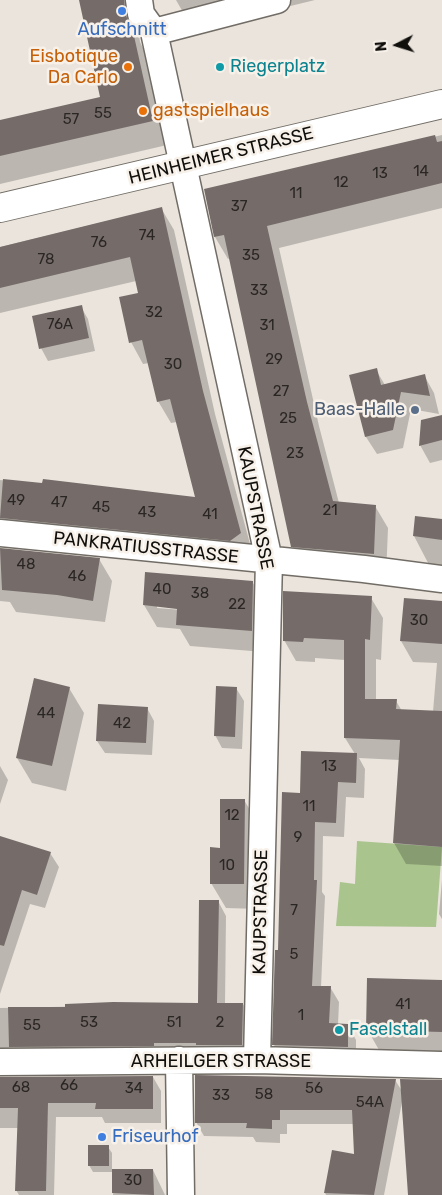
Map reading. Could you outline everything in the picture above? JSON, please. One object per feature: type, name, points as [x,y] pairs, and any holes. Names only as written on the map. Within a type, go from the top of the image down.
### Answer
[{"type":"street","name":"KAUPSTRASSE","points":[[139,0],[141,14],[154,32],[269,560],[257,1060]]},
{"type":"street","points":[[154,32],[277,0]]},
{"type":"street","name":"HEINHEIMER STRASSE","points":[[0,208],[442,104]]},
{"type":"street","name":"PANKRATIUSSTRASSE","points":[[0,533],[364,568],[442,579]]},
{"type":"street","points":[[179,1060],[181,1195]]},
{"type":"street","name":"ARHEILGER STRASSE","points":[[0,1062],[257,1060],[442,1065]]},
{"type":"green space","points":[[357,841],[442,847],[436,927],[336,926],[340,882],[355,884]]},
{"type":"building","points":[[79,0],[124,0],[126,16],[132,27],[153,121],[0,156],[0,120],[100,97]]},
{"type":"building","points":[[435,135],[437,142],[442,141],[442,183],[267,226],[307,402],[333,501],[376,505],[374,554],[291,547],[224,235],[214,237],[204,189]]},
{"type":"building","points":[[162,207],[203,391],[241,533],[230,541],[0,518],[3,479],[42,483],[43,479],[195,497],[170,399],[157,402],[142,340],[129,343],[119,297],[138,293],[130,257],[0,288],[0,247]]},
{"type":"building","points":[[82,305],[89,338],[39,349],[32,316]]},
{"type":"building","points":[[377,368],[381,385],[425,374],[430,396],[401,392],[393,430],[365,437],[349,375]]},
{"type":"building","points":[[442,415],[442,440],[419,446],[421,420]]},
{"type":"building","points":[[415,516],[442,519],[442,540],[413,536]]},
{"type":"building","points":[[0,548],[100,558],[93,601],[57,595],[2,590]]},
{"type":"building","points":[[145,572],[253,581],[252,631],[176,625],[177,609],[143,605]]},
{"type":"building","points":[[283,591],[372,596],[370,640],[365,639],[365,699],[397,699],[396,709],[442,711],[442,847],[393,843],[400,740],[344,738],[344,640],[304,638],[303,642],[283,641]]},
{"type":"building","points":[[404,598],[442,601],[442,644],[400,641]]},
{"type":"building","points":[[34,678],[70,687],[52,766],[16,758]]},
{"type":"building","points":[[216,686],[237,687],[235,737],[214,736]]},
{"type":"building","points":[[98,704],[148,707],[146,743],[96,741]]},
{"type":"building","points":[[301,751],[357,753],[356,783],[338,782],[336,823],[315,822],[314,880],[317,880],[312,986],[331,986],[329,1023],[348,1024],[348,1047],[272,1045],[275,950],[278,950],[282,792],[300,793]]},
{"type":"building","points":[[220,799],[245,799],[244,884],[210,884],[210,847],[220,848]]},
{"type":"building","points":[[0,836],[51,852],[37,895],[22,890],[4,946],[0,945]]},
{"type":"building","points":[[199,900],[219,900],[217,1003],[243,1003],[242,1045],[154,1043],[154,1046],[9,1047],[8,1007],[65,1007],[65,1004],[113,1002],[198,1003]]},
{"type":"building","points":[[367,978],[442,980],[442,1032],[366,1030]]},
{"type":"building","points":[[195,1075],[396,1079],[374,1195],[324,1193],[332,1150],[354,1154],[352,1110],[280,1110],[280,1120],[272,1120],[272,1129],[246,1128],[247,1123],[195,1123]]},
{"type":"building","points":[[153,1076],[153,1109],[95,1109],[96,1103],[48,1103],[46,1191],[15,1191],[18,1108],[0,1108],[0,1077]]},
{"type":"building","points":[[400,1079],[442,1080],[442,1195],[408,1195]]},
{"type":"building","points":[[88,1145],[109,1145],[109,1166],[88,1166]]},
{"type":"building","points":[[112,1169],[153,1169],[154,1195],[112,1193]]},
{"type":"place","name":"Aufschnitt","points":[[122,11]]},
{"type":"place","name":"Eisbotique Da Carlo","points":[[128,67]]},
{"type":"place","name":"Riegerplatz","points":[[220,67]]},
{"type":"place","name":"gastspielhaus","points":[[143,111]]},
{"type":"place","name":"Baas-Halle","points":[[415,410]]},
{"type":"place","name":"Faselstall","points":[[339,1030]]},
{"type":"place","name":"Friseurhof","points":[[102,1137]]}]
